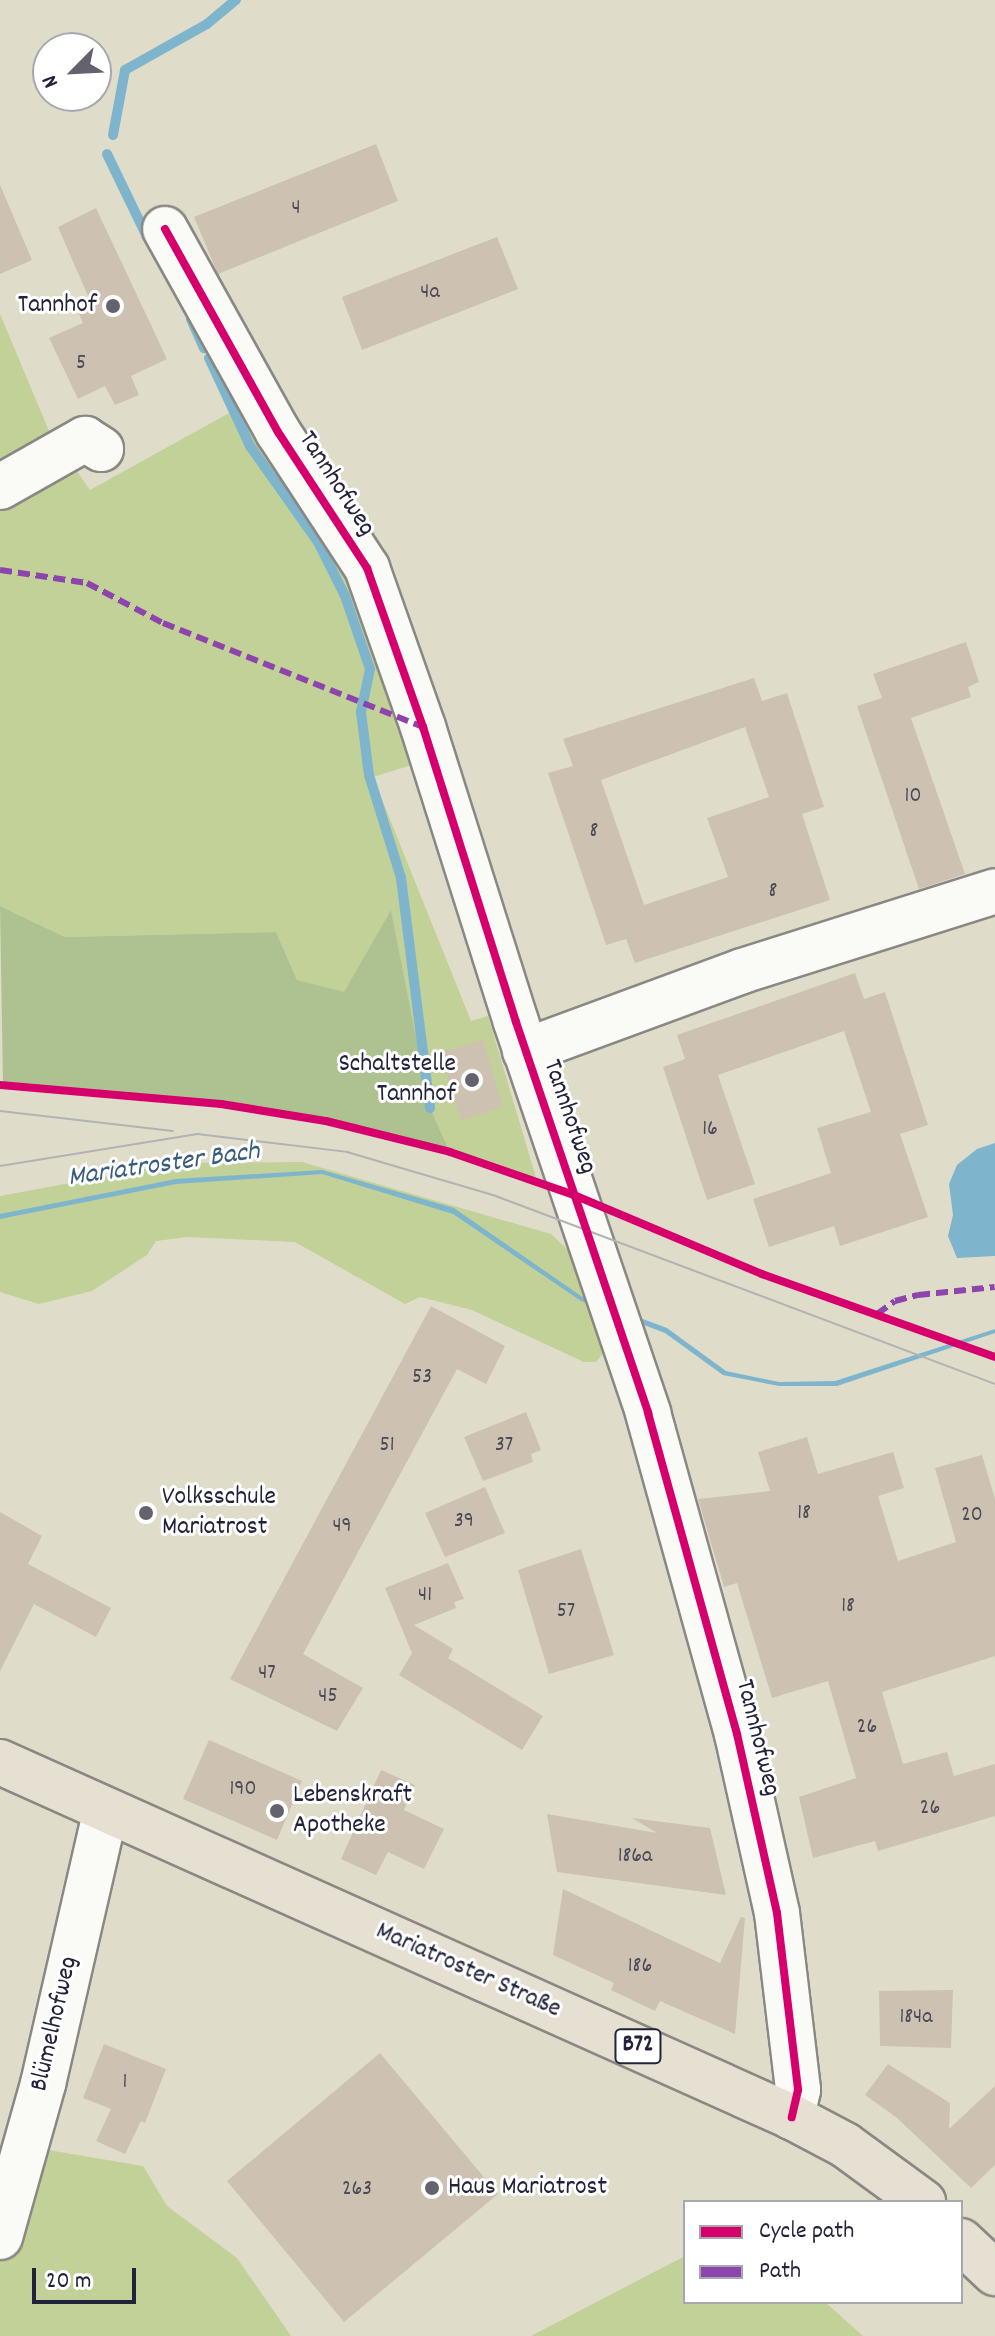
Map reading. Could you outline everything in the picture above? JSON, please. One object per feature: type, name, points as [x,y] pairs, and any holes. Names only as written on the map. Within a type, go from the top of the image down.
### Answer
[{"type":"main road","name":"Mariatroster Straße","points":[[0,1762],[792,2117],[845,2145],[920,2200]]},
{"type":"main road","points":[[963,2243],[995,2273]]},
{"type":"street","name":"Tannhofweg","points":[[165,229],[278,432],[367,568],[525,1051],[596,1257],[733,1719],[777,1913],[798,2090],[792,2117]]},
{"type":"street","points":[[0,487],[85,439],[101,449]]},
{"type":"street","name":"Tannhofweg","points":[[525,1051],[742,971],[995,891]]},
{"type":"street","name":"Blümelhofweg","points":[[0,2237],[43,2084],[106,1810]]},
{"type":"green space","points":[[0,314],[49,431],[90,490],[240,407],[351,577],[415,764],[373,777],[471,1021],[488,1016],[537,1181],[450,1152],[430,1108],[391,911],[344,993],[297,980],[276,932],[65,937],[0,906]]},
{"type":"green space","points":[[0,906],[65,937],[276,932],[297,980],[344,992],[391,910],[430,1108],[450,1152],[326,1121],[221,1104],[3,1085]]},
{"type":"green space","points":[[302,1162],[551,1234],[588,1269],[610,1345],[596,1362],[584,1362],[472,1310],[420,1297],[405,1304],[295,1242],[187,1237],[156,1241],[147,1255],[92,1291],[39,1304],[0,1292],[0,1196],[178,1163]]},
{"type":"green space","points":[[24,2146],[143,2166],[167,2206],[237,2258],[291,2336],[0,2336],[0,2237]]},
{"type":"green space","points":[[683,2257],[683,2304],[827,2304],[863,2336],[531,2336]]},
{"type":"water","points":[[995,1143],[995,1256],[957,1258],[948,1236],[953,1215],[949,1184],[957,1165],[977,1149]]},
{"type":"water","name":"Mariatroster Bach","points":[[322,1170],[454,1208],[581,1296],[667,1328],[726,1371],[779,1382],[835,1381],[995,1329],[995,1333],[837,1386],[779,1386],[723,1375],[665,1333],[581,1301],[453,1214],[322,1174],[176,1184],[0,1219],[0,1214],[176,1179]]},
{"type":"building","points":[[376,144],[398,201],[218,274],[194,217]]},
{"type":"building","points":[[0,185],[32,260],[0,274]]},
{"type":"building","name":"Tannhof","points":[[96,208],[167,359],[131,376],[139,395],[115,405],[105,386],[78,399],[49,338],[83,323],[77,310],[91,303],[58,227]]},
{"type":"building","points":[[497,237],[518,289],[362,350],[342,297]]},
{"type":"building","points":[[966,642],[979,682],[968,687],[971,697],[911,718],[965,874],[919,889],[857,706],[882,698],[873,674]]},
{"type":"building","points":[[754,678],[762,701],[787,693],[824,807],[802,814],[830,900],[635,963],[626,939],[606,945],[548,773],[573,766],[563,739]],"holes":[[[745,727],[769,797],[707,818],[728,877],[644,905],[601,780]]]},
{"type":"building","points":[[855,973],[864,999],[885,992],[928,1125],[900,1134],[928,1217],[840,1246],[834,1226],[769,1247],[753,1199],[831,1173],[817,1128],[871,1112],[844,1031],[718,1075],[755,1184],[707,1200],[663,1067],[685,1059],[677,1035]]},
{"type":"building","name":"Schaltstelle Tannhof","points":[[483,1040],[503,1107],[461,1120],[440,1053]]},
{"type":"building","points":[[431,1306],[505,1346],[486,1384],[457,1369],[303,1654],[363,1688],[337,1731],[230,1679]]},
{"type":"building","points":[[526,1412],[541,1450],[531,1454],[533,1462],[483,1481],[464,1437]]},
{"type":"building","points":[[807,1437],[818,1474],[893,1452],[904,1488],[878,1496],[898,1561],[956,1542],[935,1468],[982,1455],[995,1499],[995,1656],[882,1692],[903,1764],[947,1752],[954,1776],[995,1764],[995,1816],[878,1851],[875,1841],[813,1858],[799,1797],[856,1778],[828,1681],[772,1698],[737,1583],[724,1587],[698,1499],[770,1491],[758,1452]]},
{"type":"building","points":[[485,1487],[505,1533],[445,1557],[425,1513]]},
{"type":"building","points":[[0,1512],[42,1536],[28,1564],[111,1608],[96,1637],[34,1604],[0,1671]]},
{"type":"building","points":[[581,1549],[614,1655],[549,1674],[518,1570]]},
{"type":"building","points":[[448,1563],[464,1599],[454,1602],[456,1608],[414,1625],[453,1649],[448,1658],[543,1716],[522,1750],[399,1675],[412,1653],[385,1588]]},
{"type":"building","points":[[209,1740],[302,1781],[277,1840],[183,1799]]},
{"type":"building","points":[[381,1770],[415,1785],[404,1810],[444,1829],[424,1869],[388,1852],[376,1875],[341,1859]]},
{"type":"building","points":[[547,1814],[657,1833],[632,1818],[710,1828],[726,1895],[557,1872]]},
{"type":"building","points":[[563,1889],[720,1963],[741,1917],[745,1918],[735,2034],[660,2001],[655,2011],[611,1990],[614,1983],[553,1955]]},
{"type":"building","points":[[953,1990],[951,2048],[880,2046],[879,1991]]},
{"type":"building","points":[[104,2044],[166,2069],[145,2123],[141,2121],[125,2154],[96,2141],[111,2109],[83,2098]]},
{"type":"building","name":"Haus Mariatrost","points":[[380,2053],[498,2194],[344,2322],[227,2181]]},
{"type":"building","points":[[888,2064],[950,2103],[949,2129],[995,2086],[995,2165],[971,2188],[896,2117],[865,2095]]},
{"type":"waterway","points":[[113,135],[125,70],[207,24],[236,0]]},
{"type":"waterway","points":[[107,154],[148,239]]},
{"type":"waterway","points":[[191,319],[204,348]]},
{"type":"waterway","points":[[209,358],[250,446],[318,542],[345,596],[370,669],[361,712],[369,775],[401,878],[430,1108]]},
{"type":"tram line","points":[[0,1111],[173,1131]]},
{"type":"tram line","points":[[0,1166],[197,1134],[347,1152],[493,1195],[995,1384]]},
{"type":"marked path","points":[[0,570],[87,583],[163,623],[423,727]]},
{"type":"marked path","points":[[877,1314],[895,1301],[918,1295],[995,1287]]},
{"type":"cycle path","points":[[165,229],[278,432],[367,568],[423,727],[516,1022],[648,1413],[737,1734],[777,1913],[798,2090],[792,2117]]},
{"type":"cycle path","points":[[0,1085],[221,1104],[326,1121],[450,1152],[574,1195],[762,1274],[995,1357]]},
{"type":"place","name":"Tannhof","points":[[113,306]]},
{"type":"place","name":"Schaltstelle Tannhof","points":[[472,1080]]},
{"type":"place","name":"Volksschule Mariatrost","points":[[146,1513]]},
{"type":"place","name":"Lebenskraft Apotheke","points":[[277,1811]]},
{"type":"place","name":"Haus Mariatrost","points":[[432,2188]]}]
